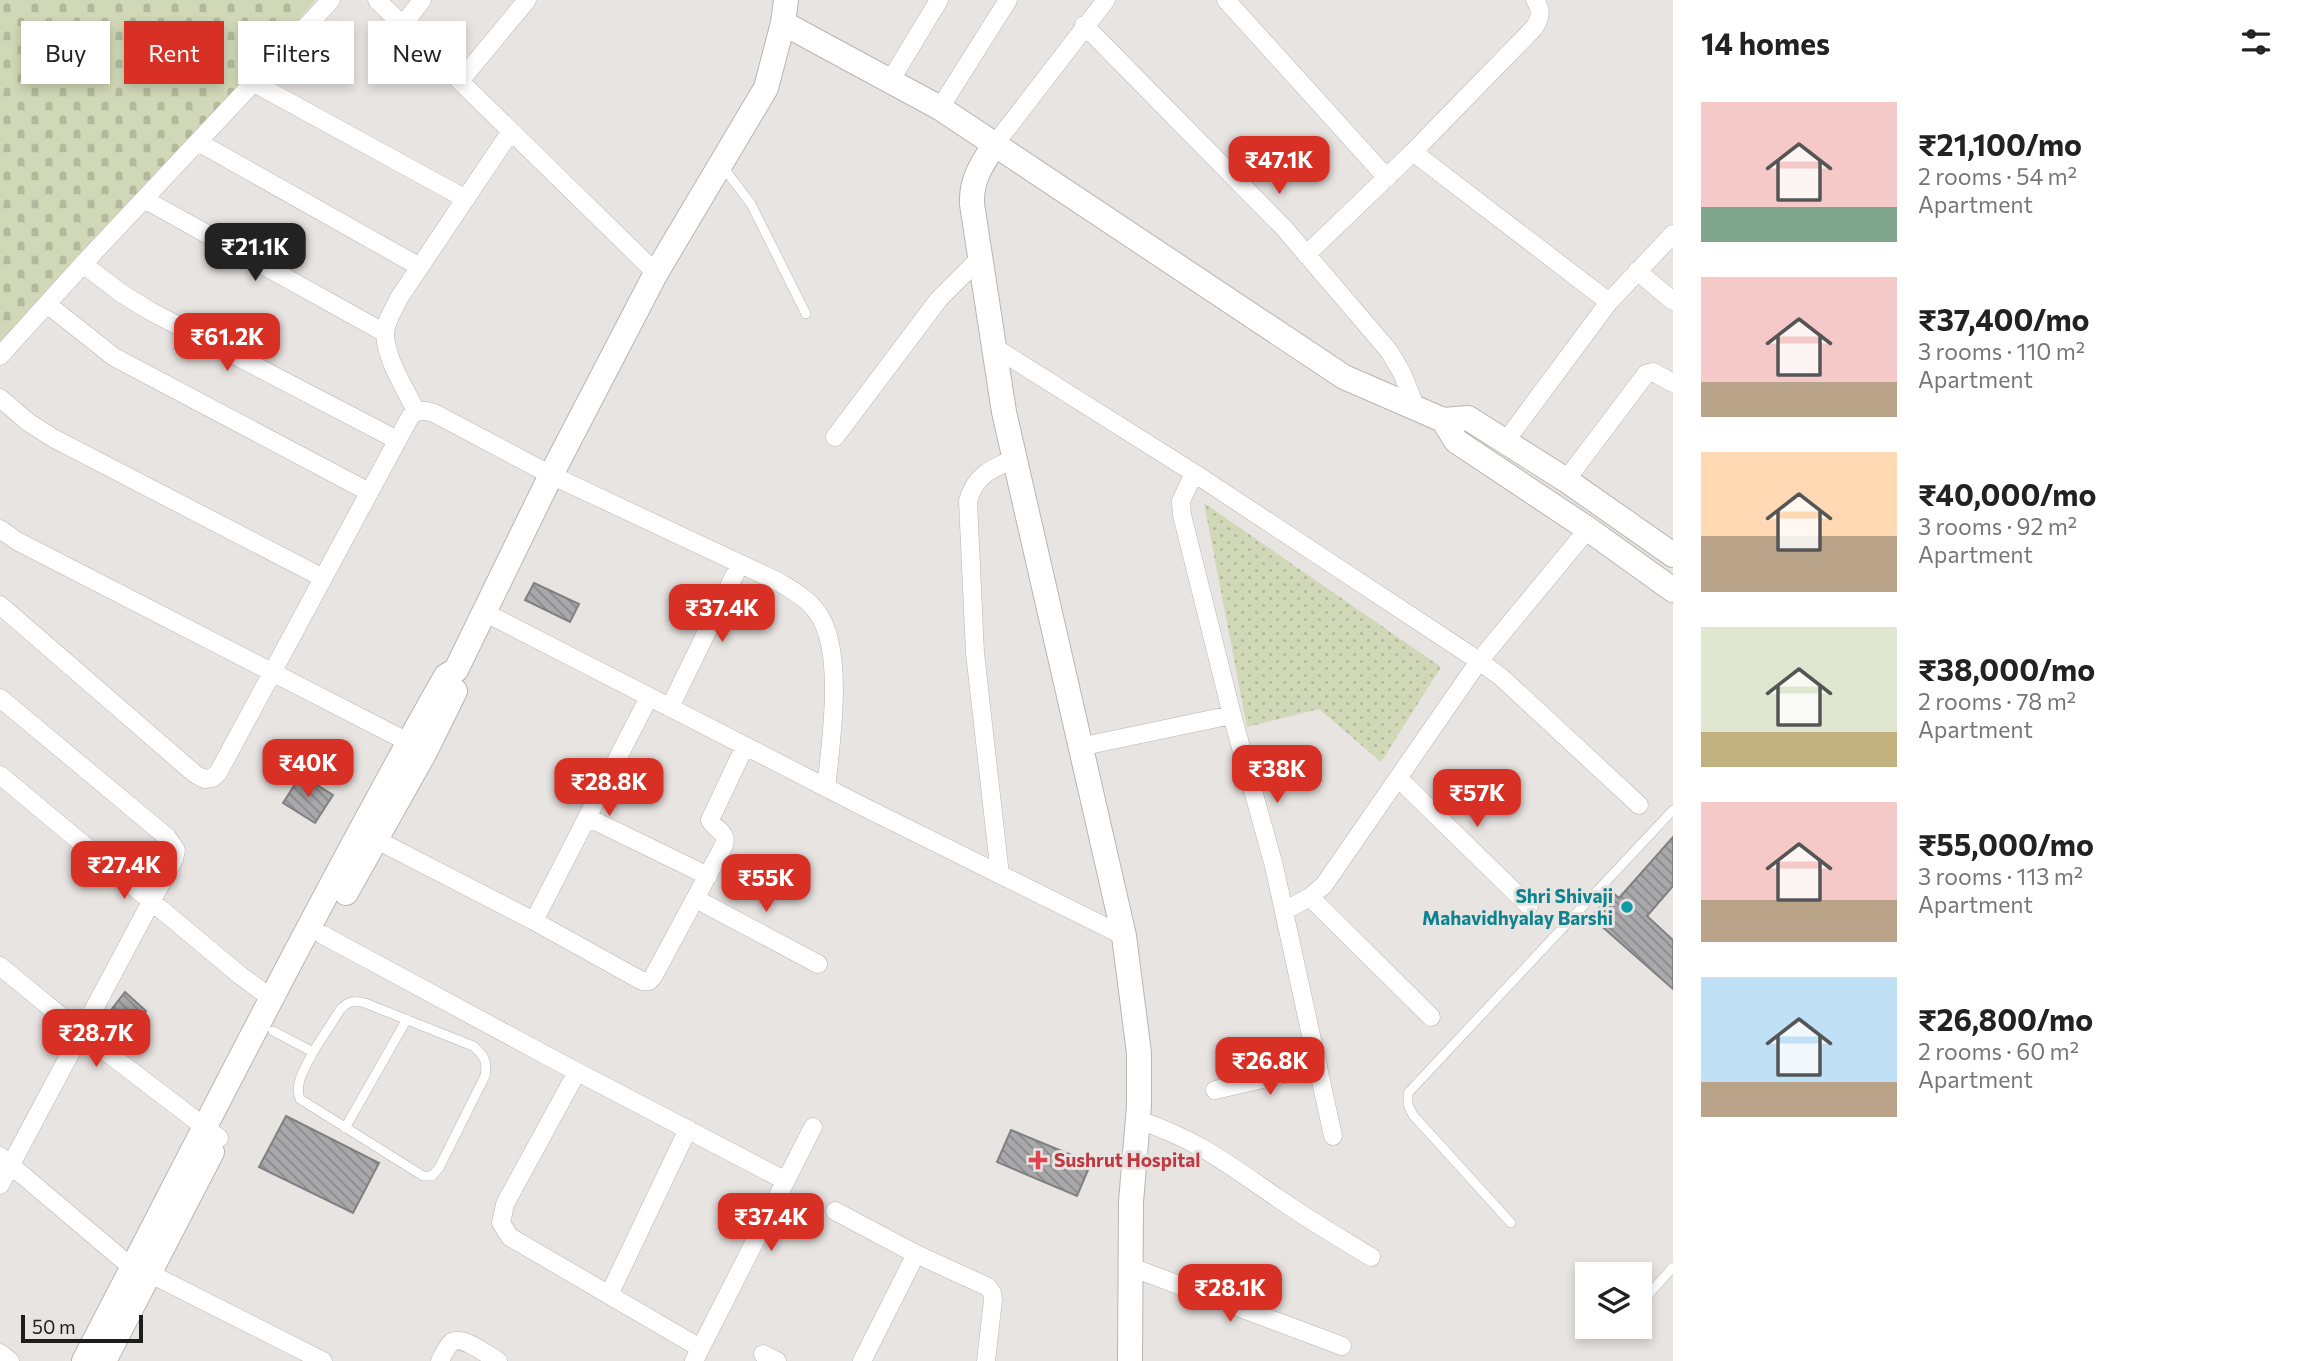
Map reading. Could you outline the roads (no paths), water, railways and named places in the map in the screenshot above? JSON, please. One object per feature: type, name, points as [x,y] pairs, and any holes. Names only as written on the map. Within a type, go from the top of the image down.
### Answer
[{"type":"street","points":[[312,21],[331,0]]},
{"type":"street","points":[[377,0],[399,21]]},
{"type":"street","points":[[406,21],[422,0]]},
{"type":"street","points":[[466,73],[527,0]]},
{"type":"street","points":[[890,81],[939,0]]},
{"type":"street","points":[[940,108],[1008,0]]},
{"type":"street","points":[[1106,0],[1084,25],[995,144],[975,175],[971,190],[1004,412],[1124,936],[1139,1053],[1138,1120],[1131,1202],[1130,1361]]},
{"type":"street","points":[[1226,0],[1387,178]]},
{"type":"street","points":[[1306,255],[1387,178],[1534,28],[1540,19],[1541,11],[1535,0]]},
{"type":"street","points":[[104,1361],[142,1270],[212,1133],[271,998],[408,743],[446,676],[456,670],[551,475],[656,273],[766,88],[785,12],[890,81],[940,108],[1344,377],[1443,420],[1468,418],[1566,480],[1673,555]]},
{"type":"street","points":[[1084,25],[1284,228],[1389,351],[1402,373],[1416,408]]},
{"type":"street","points":[[0,356],[253,84]]},
{"type":"street","points":[[256,84],[466,199]]},
{"type":"street","points":[[464,84],[656,273]]},
{"type":"street","points":[[416,411],[390,355],[385,333],[399,298],[511,131]]},
{"type":"street","points":[[198,142],[420,267]]},
{"type":"street","points":[[1413,152],[1609,302]]},
{"type":"street","points":[[144,199],[385,333]]},
{"type":"street","points":[[1505,442],[1609,302],[1673,234]]},
{"type":"street","points":[[835,437],[939,299],[980,258]]},
{"type":"street","points":[[83,264],[150,311],[397,440]]},
{"type":"street","points":[[1637,271],[1673,301]]},
{"type":"street","points":[[47,304],[114,357],[369,492]]},
{"type":"street","points":[[994,347],[1194,473],[1479,661],[1501,677],[1639,804]]},
{"type":"street","points":[[1566,480],[1646,374],[1653,372],[1673,383]]},
{"type":"street","points":[[0,398],[28,422],[53,438],[323,578]]},
{"type":"street","points":[[0,605],[204,779],[212,778],[218,773],[410,417],[416,411],[423,410],[434,413],[551,475],[779,582],[800,595],[817,612],[827,632],[832,666],[833,720],[826,788]]},
{"type":"street","points":[[1443,420],[1456,441],[1588,529],[1673,590]]},
{"type":"street","points":[[1000,875],[975,653],[968,501],[971,488],[979,477],[1015,459]]},
{"type":"street","points":[[1194,473],[1181,501],[1181,515],[1274,866],[1333,1136]]},
{"type":"street","points":[[0,529],[17,541],[408,743]]},
{"type":"street","points":[[1284,911],[1310,897],[1324,885],[1479,661],[1588,529]]},
{"type":"street","points":[[670,708],[740,564]]},
{"type":"street","points":[[484,612],[826,788],[1124,936]]},
{"type":"street","points":[[212,1133],[273,1031],[425,751],[458,683],[456,670]]},
{"type":"street","points":[[534,921],[649,697]]},
{"type":"street","points":[[0,698],[173,843],[176,850],[174,859],[80,1032],[5,1161],[0,1185]]},
{"type":"street","points":[[1079,747],[1232,715]]},
{"type":"street","points":[[377,840],[534,921],[642,981],[649,981],[696,899],[726,839],[710,820],[745,746]]},
{"type":"street","points":[[1398,778],[1529,906]]},
{"type":"street","points":[[3,785],[151,899],[241,976],[271,998]]},
{"type":"street","points":[[587,817],[708,876]]},
{"type":"street","points":[[1310,897],[1431,1017]]},
{"type":"street","points":[[696,899],[818,964]]},
{"type":"street","points":[[323,935],[786,1181]]},
{"type":"street","points":[[0,965],[80,1032],[212,1133]]},
{"type":"street","points":[[1214,1090],[1318,1066]]},
{"type":"street","points":[[577,1072],[505,1204],[500,1223],[510,1237],[610,1295],[697,1355],[813,1127]]},
{"type":"street","points":[[1138,1120],[1176,1133],[1209,1150],[1280,1200],[1371,1257]]},
{"type":"street","points":[[610,1295],[688,1129]]},
{"type":"street","points":[[5,1161],[111,1251],[142,1270],[323,1361]]},
{"type":"street","points":[[835,1211],[916,1254],[988,1287],[992,1293],[986,1361]]},
{"type":"street","points":[[862,1361],[916,1254]]},
{"type":"street","points":[[1131,1267],[1342,1346]]},
{"type":"street","points":[[84,1361],[142,1270]]},
{"type":"street","points":[[440,1361],[452,1342],[458,1340],[465,1341],[498,1361]]},
{"type":"street","points":[[0,1353],[10,1361]]},
{"type":"lane","points":[[721,164],[751,204],[806,314]]},
{"type":"lane","points":[[1511,1223],[1413,1115],[1408,1105],[1408,1093],[1673,810]]},
{"type":"lane","points":[[354,1001],[473,1046],[482,1054],[487,1064],[485,1076],[439,1168],[432,1176],[423,1176],[300,1099],[297,1090],[299,1082],[313,1052],[341,1010],[354,1001]]},
{"type":"lane","points":[[345,1128],[407,1019]]},
{"type":"lane","points":[[273,1031],[313,1052]]},
{"type":"lane","points":[[1652,1290],[1673,1266]]},
{"type":"place","name":"Shri Shivaji Mahavidhyalay Barshi","points":[[1627,907]]},
{"type":"place","name":"Sushrut Hospital","points":[[1038,1160]]}]
